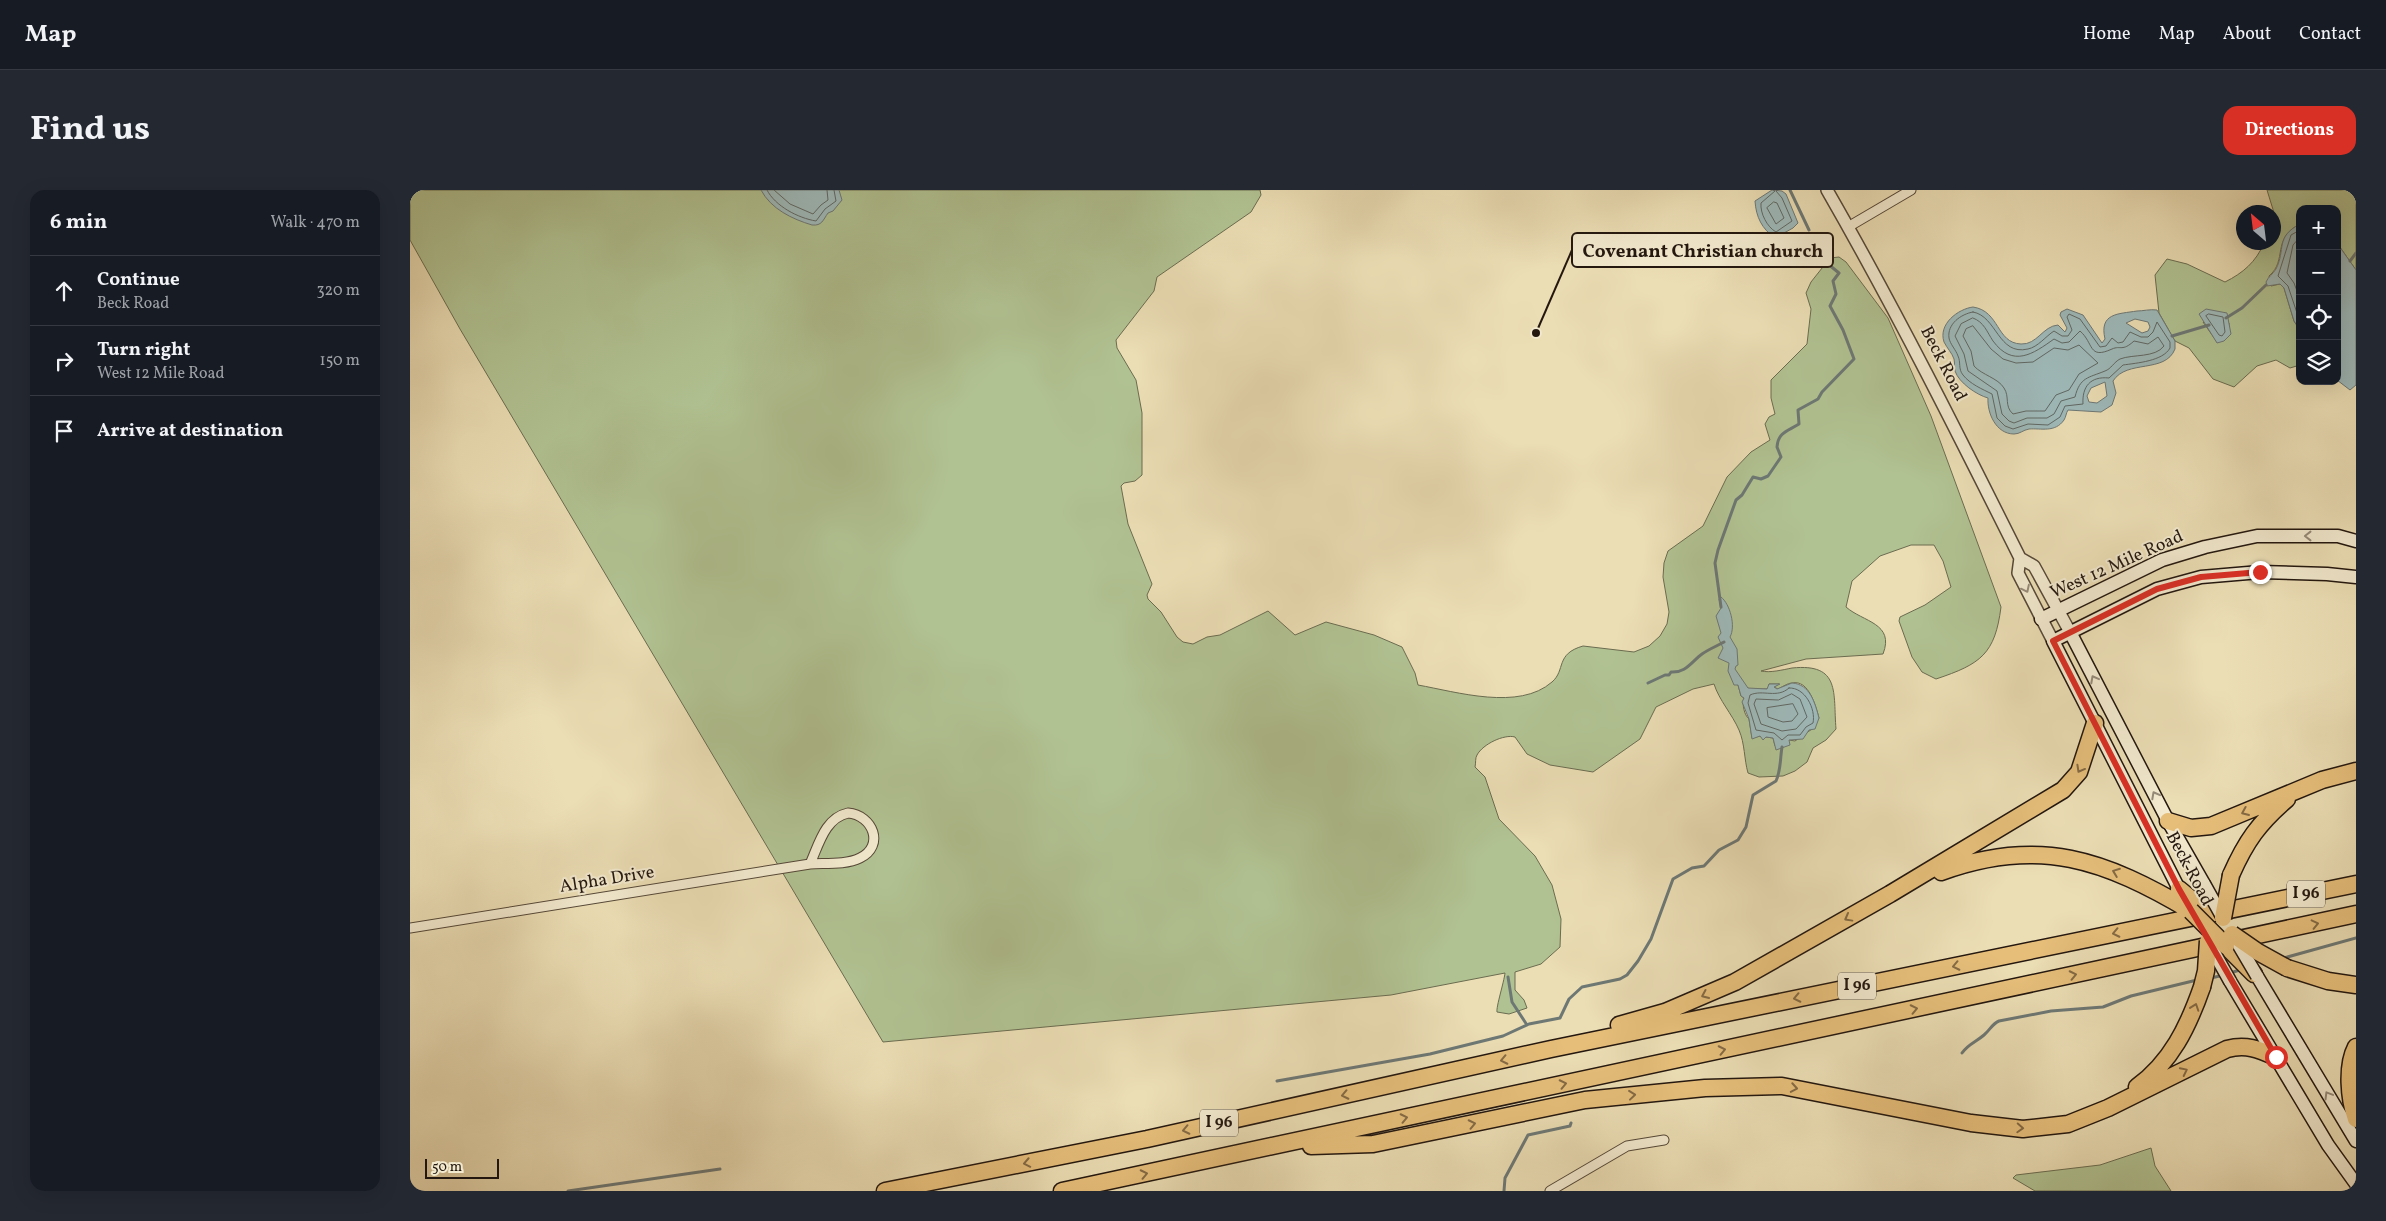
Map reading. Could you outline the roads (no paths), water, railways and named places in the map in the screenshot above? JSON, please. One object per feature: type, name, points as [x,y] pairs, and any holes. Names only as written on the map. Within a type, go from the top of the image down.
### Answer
[{"type":"highway","points":[[1551,1049],[1594,1032],[1666,1012],[1735,982],[1890,894],[2063,790],[2079,772],[2095,723]]},
{"type":"highway","points":[[2168,820],[2191,828],[2211,826],[2322,780],[2356,771]]},
{"type":"highway","points":[[2230,981],[2227,931],[2231,875],[2242,851],[2264,820],[2289,798],[2322,780]]},
{"type":"highway","points":[[1890,894],[1958,866],[1996,857],[2043,855],[2085,860],[2160,893],[2203,923],[2227,931],[2258,952],[2288,968],[2328,981],[2356,985]]},
{"type":"highway","points":[[2108,1108],[2146,1080],[2173,1053],[2192,1016],[2206,971],[2203,923],[2204,884]]},
{"type":"highway","name":"I 96","points":[[885,1191],[1147,1139],[1551,1049],[2356,884]]},
{"type":"highway","points":[[2179,889],[2203,923]]},
{"type":"highway","name":"I 96","points":[[1062,1191],[2356,914]]},
{"type":"highway","points":[[2227,931],[2257,976]]},
{"type":"highway","points":[[1271,1147],[1373,1144],[1585,1100],[1706,1088],[1782,1086],[1972,1123],[2023,1129],[2068,1124],[2108,1108],[2232,1048],[2247,1046],[2276,1057]]},
{"type":"highway","points":[[2356,1047],[2350,1077],[2352,1109],[2356,1118]]},
{"type":"main road","name":"West 12 Mile Road","points":[[2041,619],[2162,560],[2204,546],[2257,536],[2338,536],[2356,540]]},
{"type":"main road","points":[[2053,641],[2157,589],[2201,577],[2260,572],[2356,577]]},
{"type":"main road","name":"Beck Road","points":[[2070,632],[2227,931]]},
{"type":"main road","name":"Beck Road","points":[[2053,641],[2179,889]]},
{"type":"main road","points":[[2203,923],[2230,981],[2328,1145],[2356,1184]]},
{"type":"main road","points":[[2257,976],[2356,1141]]},
{"type":"street","name":"Beck Road","points":[[1827,190],[1906,330],[2020,558],[2034,566],[2070,632]]},
{"type":"street","points":[[1848,226],[1911,190]]},
{"type":"street","name":"Beck Road","points":[[2020,558],[2018,573],[2053,641]]},
{"type":"street","name":"Alpha Drive","points":[[410,928],[810,864],[850,861],[865,855],[870,850],[874,835],[868,821],[856,813],[848,813],[833,819],[823,834],[810,864]]},
{"type":"street","points":[[1550,1191],[1627,1146],[1664,1140]]},
{"type":"water","points":[[761,190],[839,190],[842,200],[820,223],[812,225],[797,220],[776,208]]},
{"type":"water","points":[[1772,190],[1782,191],[1786,194],[1798,223],[1775,238],[1760,222],[1755,201]]},
{"type":"water","points":[[2296,226],[2296,324],[2284,288],[2280,284],[2267,286],[2266,282],[2276,269],[2284,239]]},
{"type":"water","points":[[2341,249],[2356,270],[2356,385],[2350,390],[2341,383]]},
{"type":"water","points":[[1973,307],[1988,314],[2007,338],[2021,344],[2031,342],[2053,326],[2058,325],[2065,332],[2067,328],[2060,315],[2061,312],[2067,309],[2083,315],[2102,343],[2105,339],[2105,324],[2112,316],[2137,311],[2157,310],[2175,341],[2175,349],[2170,357],[2163,361],[2127,370],[2119,374],[2113,381],[2116,393],[2112,405],[2101,412],[2068,410],[2064,420],[2056,427],[2029,429],[2016,434],[2008,433],[1994,422],[1989,410],[1988,398],[1969,388],[1960,380],[1955,370],[1954,359],[1944,342],[1944,329],[1951,318],[1967,308]],"holes":[[[2135,319],[2148,322],[2150,327],[2148,331],[2142,333],[2126,323]],[[2105,382],[2107,396],[2097,403],[2089,402],[2087,396],[2091,388]]]},
{"type":"water","points":[[2206,309],[2227,313],[2231,334],[2224,341],[2217,343],[2199,314]]},
{"type":"water","points":[[1721,597],[1727,605],[1732,621],[1730,637],[1737,649],[1738,665],[1735,669],[1748,688],[1767,689],[1769,684],[1780,684],[1774,687],[1777,689],[1792,683],[1803,687],[1811,695],[1819,718],[1815,729],[1809,730],[1803,739],[1789,740],[1790,745],[1776,750],[1773,738],[1766,737],[1763,740],[1760,736],[1752,739],[1749,719],[1742,702],[1744,698],[1741,696],[1738,685],[1734,685],[1728,671],[1729,663],[1718,658],[1723,648],[1718,637],[1721,633],[1716,616],[1721,608],[1719,599]]},
{"type":"waterway","points":[[1790,190],[1809,230]]},
{"type":"waterway","points":[[2350,261],[2356,253]]},
{"type":"waterway","points":[[1721,607],[1715,563],[1736,500],[1742,495],[1753,477],[1761,479],[1768,476],[1781,457],[1777,447],[1779,438],[1799,424],[1798,410],[1818,399],[1822,392],[1854,359],[1843,330],[1830,306],[1836,294],[1833,281],[1839,273],[1828,264]]},
{"type":"waterway","points":[[2226,318],[2242,308],[2266,285]]},
{"type":"waterway","points":[[2172,336],[2209,325]]},
{"type":"waterway","points":[[1648,683],[1669,675],[1671,672],[1681,671],[1702,654],[1724,642]]},
{"type":"waterway","points":[[1277,1081],[1430,1054],[1503,1036],[1529,1024],[1560,1018],[1569,999],[1582,987],[1620,979],[1627,975],[1651,939],[1673,879],[1692,868],[1704,866],[1719,850],[1738,840],[1746,827],[1753,795],[1776,781],[1778,777],[1782,747]]},
{"type":"waterway","points":[[2280,959],[2356,938]]},
{"type":"waterway","points":[[2230,973],[2243,969]]},
{"type":"waterway","points":[[2211,978],[2224,975]]},
{"type":"waterway","points":[[1508,977],[1512,1002],[1527,1025]]},
{"type":"waterway","points":[[1962,1053],[1999,1021],[2051,1011],[2103,1007],[2131,996],[2197,980]]},
{"type":"waterway","points":[[1504,1191],[1505,1178],[1528,1135],[1570,1126],[1571,1123]]},
{"type":"waterway","points":[[568,1191],[720,1169]]},
{"type":"place","name":"Covenant Christian church","points":[[1536,333]]}]
